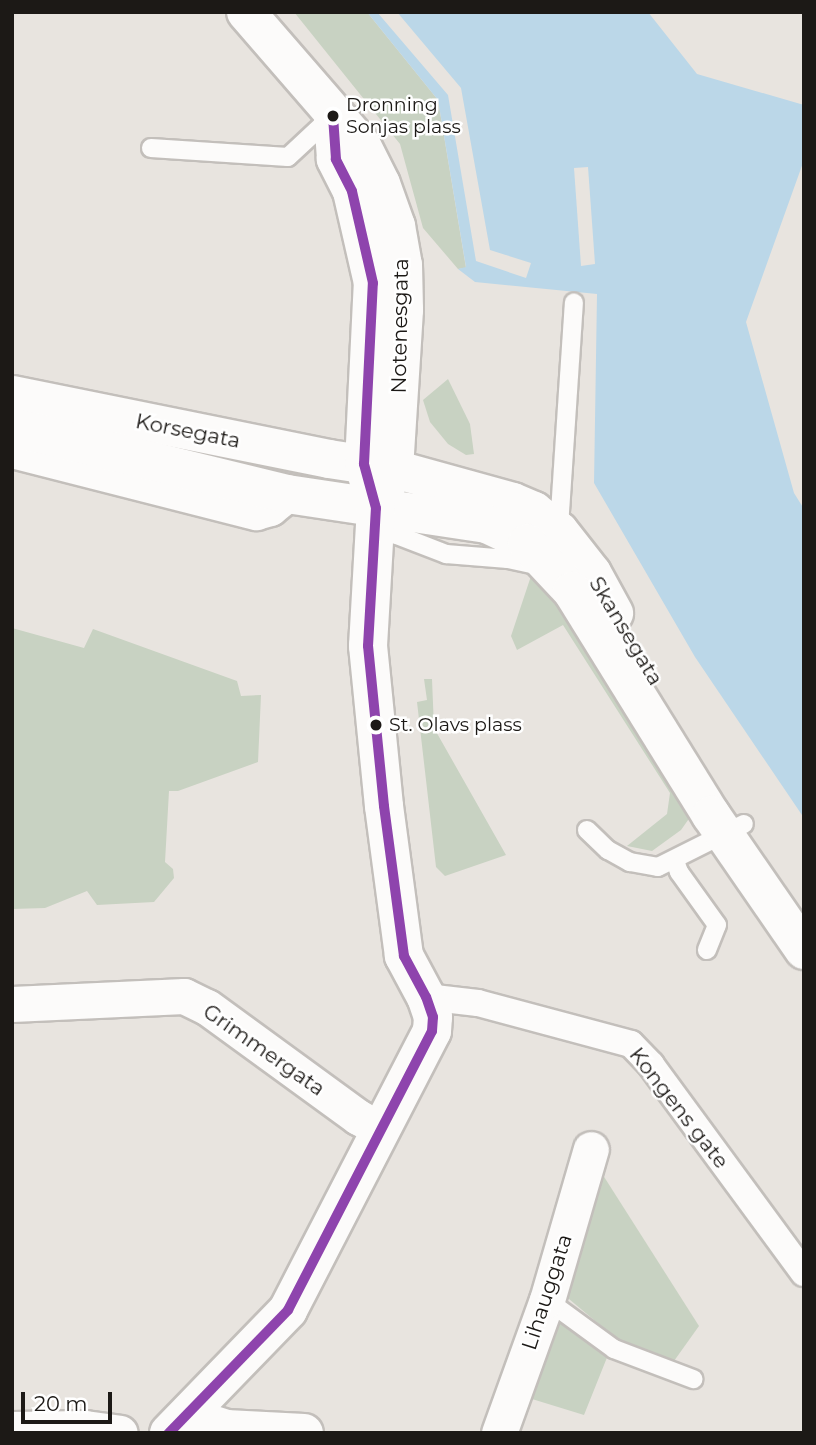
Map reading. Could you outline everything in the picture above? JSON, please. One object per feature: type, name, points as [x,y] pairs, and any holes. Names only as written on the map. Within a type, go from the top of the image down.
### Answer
[{"type":"street","name":"Notenesgata","points":[[180,1422],[289,1310],[432,1031],[433,1017],[426,997],[404,956],[368,646],[379,467],[404,310],[401,249],[382,184],[362,146],[333,116],[246,12]]},
{"type":"street","name":"Korsegata","points":[[12,395],[379,467]]},
{"type":"street","name":"Korsegata","points":[[12,427],[287,494],[376,508]]},
{"type":"street","points":[[12,450],[256,512],[270,508],[287,494]]},
{"type":"street","name":"Skansegata","points":[[379,467],[513,502],[534,512],[559,531],[592,573],[714,780],[735,830],[804,909]]},
{"type":"street","name":"Skansegata","points":[[376,508],[487,524],[527,543],[552,568],[572,591],[735,830],[804,950]]},
{"type":"street","name":"Grimmergata","points":[[12,1004],[184,996],[207,1007],[358,1117],[381,1130]]},
{"type":"street","name":"Kongens gate","points":[[426,997],[478,1003],[631,1044],[651,1065],[804,1273]]},
{"type":"street","name":"Lihauggata","points":[[499,1433],[547,1300],[591,1149]]},
{"type":"street","points":[[180,1422],[208,1423],[226,1429],[304,1433]]},
{"type":"street","points":[[12,1429],[85,1429],[120,1433]]},
{"type":"lane","points":[[151,148],[288,157],[333,116]]},
{"type":"lane","points":[[559,531],[560,474],[574,303]]},
{"type":"lane","points":[[587,830],[608,850],[629,862],[658,867],[735,830]]},
{"type":"lane","points":[[675,861],[679,872],[717,925],[707,950]]},
{"type":"lane","points":[[547,1300],[614,1349],[693,1379]]},
{"type":"green space","points":[[294,12],[367,12],[438,100],[466,268],[458,269],[423,228],[400,144]]},
{"type":"green space","points":[[448,379],[470,424],[474,454],[466,455],[448,444],[430,422],[423,400]]},
{"type":"green space","points":[[547,528],[587,576],[712,786],[681,830],[652,851],[627,846],[667,814],[670,793],[563,625],[517,650],[511,636]]},
{"type":"green space","points":[[12,628],[84,648],[93,629],[237,681],[241,696],[261,695],[258,762],[178,791],[169,791],[165,862],[173,869],[174,878],[154,902],[97,905],[87,891],[45,908],[12,909]]},
{"type":"green space","points":[[424,679],[432,679],[434,728],[506,855],[445,876],[436,867],[417,702],[427,700]]},
{"type":"green space","points":[[601,1172],[699,1326],[674,1361],[618,1340],[563,1294]]},
{"type":"green space","points":[[561,1320],[608,1355],[584,1415],[532,1399]]},
{"type":"water","points":[[367,12],[648,12],[697,74],[804,105],[804,160],[746,322],[794,493],[804,509],[804,818],[695,657],[594,483],[597,294],[475,282],[458,269],[466,267],[438,100]]},
{"type":"pier","points":[[377,12],[397,12],[461,88],[490,250],[531,263],[526,278],[476,261],[448,95]]},
{"type":"pier","points":[[588,167],[595,264],[581,266],[574,168]]},
{"type":"transit line","points":[[169,1433],[288,1310],[432,1031],[433,1017],[426,997],[404,956],[384,806],[368,646],[376,508],[364,464],[373,283],[352,191],[336,159],[333,116]]},
{"type":"place","name":"Dronning Sonjas plass","points":[[333,116]]},
{"type":"place","name":"St. Olavs plass","points":[[376,725]]}]
